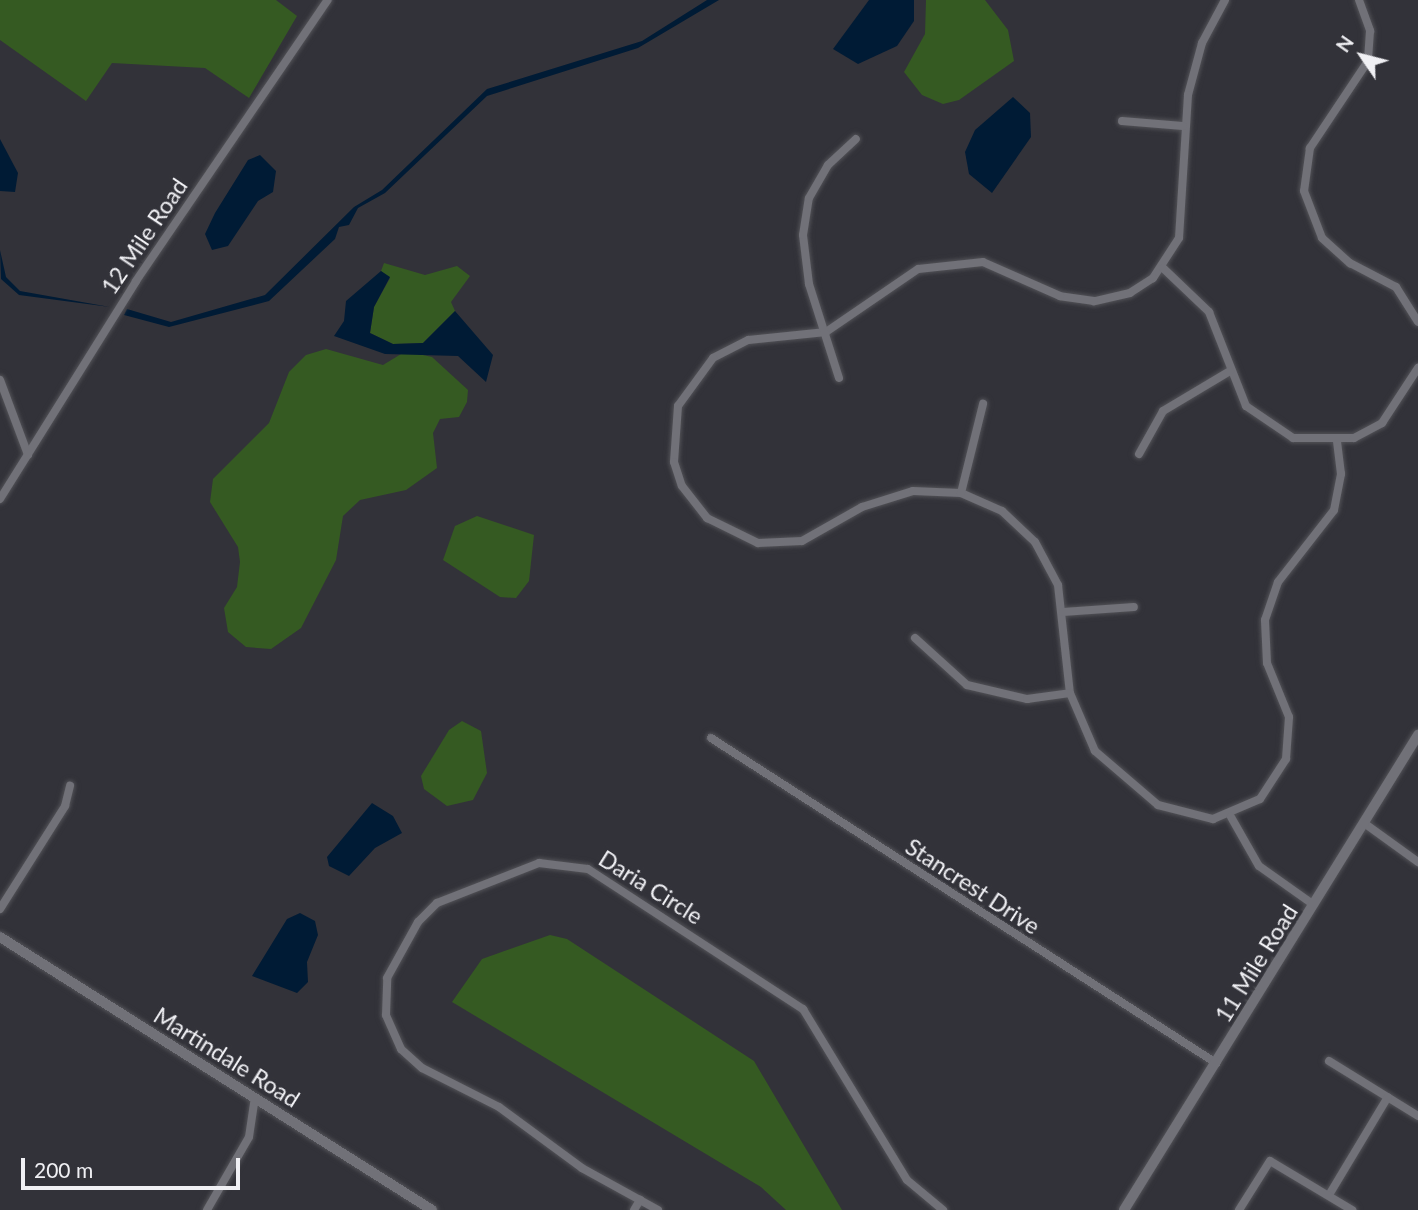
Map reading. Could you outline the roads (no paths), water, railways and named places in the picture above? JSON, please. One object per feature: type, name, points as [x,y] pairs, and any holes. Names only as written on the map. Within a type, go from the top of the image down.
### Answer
[{"type":"street","name":"12 Mile Road","points":[[0,499],[136,281],[328,0]]},
{"type":"street","points":[[1225,0],[1197,58],[1183,126],[1183,217],[1163,268],[1130,293],[1094,301],[1060,296],[997,265],[938,263],[900,278],[826,332],[748,340],[713,358],[691,380],[674,417],[672,448],[682,486],[697,508],[742,539],[787,544],[815,537],[881,499],[913,491],[961,493],[1026,530],[1052,571],[1063,612],[1070,694],[1090,742],[1129,787],[1182,816],[1231,817],[1271,787],[1286,759],[1289,717],[1267,663],[1265,620],[1279,582],[1334,510],[1341,474],[1337,441]]},
{"type":"street","points":[[1364,1],[1368,61],[1310,148],[1304,191],[1310,218],[1330,247],[1396,287],[1418,321]]},
{"type":"street","points":[[1122,121],[1183,126]]},
{"type":"street","points":[[839,378],[809,284],[803,235],[809,198],[856,139]]},
{"type":"street","points":[[1163,268],[1209,312],[1246,406],[1275,430],[1337,441],[1382,423],[1418,370]]},
{"type":"street","points":[[1139,454],[1163,411],[1230,371]]},
{"type":"street","points":[[0,380],[28,455]]},
{"type":"street","points":[[961,493],[983,404]]},
{"type":"street","points":[[1063,612],[1134,607]]},
{"type":"street","points":[[915,638],[967,685],[1027,699],[1070,694]]},
{"type":"street","name":"11 Mile Road","points":[[1124,1210],[1418,735]]},
{"type":"street","name":"Stancrest Drive","points":[[711,738],[1216,1063]]},
{"type":"street","points":[[0,909],[65,806],[69,786]]},
{"type":"street","points":[[1231,817],[1259,866],[1314,905]]},
{"type":"street","points":[[1364,823],[1418,862]]},
{"type":"street","name":"Daria Circle","points":[[658,1210],[582,1168],[499,1107],[422,1068],[394,1038],[384,997],[390,968],[437,903],[539,863],[588,869],[803,1009],[907,1180],[943,1210]]},
{"type":"street","name":"Martindale Road","points":[[2,942],[255,1097],[432,1210]]},
{"type":"street","points":[[1329,1061],[1418,1116]]},
{"type":"street","points":[[207,1210],[249,1138],[255,1097]]},
{"type":"street","points":[[1329,1195],[1388,1097]]},
{"type":"street","points":[[1239,1210],[1270,1161],[1352,1210]]},
{"type":"street","points":[[634,1210],[640,1200]]},
{"type":"water","points":[[707,0],[719,0],[638,48],[487,96],[385,193],[358,208],[349,225],[339,227],[335,239],[269,301],[169,327],[124,315],[127,309],[171,322],[265,295],[354,207],[382,190],[487,89],[642,41]]},
{"type":"water","points":[[869,0],[914,0],[914,21],[897,46],[858,64],[833,49]]},
{"type":"water","points":[[1013,97],[1030,113],[1031,137],[992,193],[969,174],[965,152],[975,130]]},
{"type":"water","points":[[0,139],[18,173],[15,192],[0,191]]},
{"type":"water","points":[[260,155],[276,171],[273,192],[258,201],[228,246],[212,250],[205,234],[215,213],[248,160]]},
{"type":"water","points":[[0,250],[6,277],[20,291],[110,307],[19,295],[1,279]]},
{"type":"water","points":[[381,271],[390,277],[374,307],[370,333],[393,344],[423,343],[455,311],[493,355],[486,382],[458,356],[385,354],[334,336],[344,321],[346,301]]},
{"type":"water","points":[[372,803],[393,816],[402,833],[375,848],[349,876],[329,866],[327,857]]},
{"type":"water","points":[[300,913],[315,921],[318,935],[307,962],[308,982],[297,993],[252,976],[287,919]]}]
